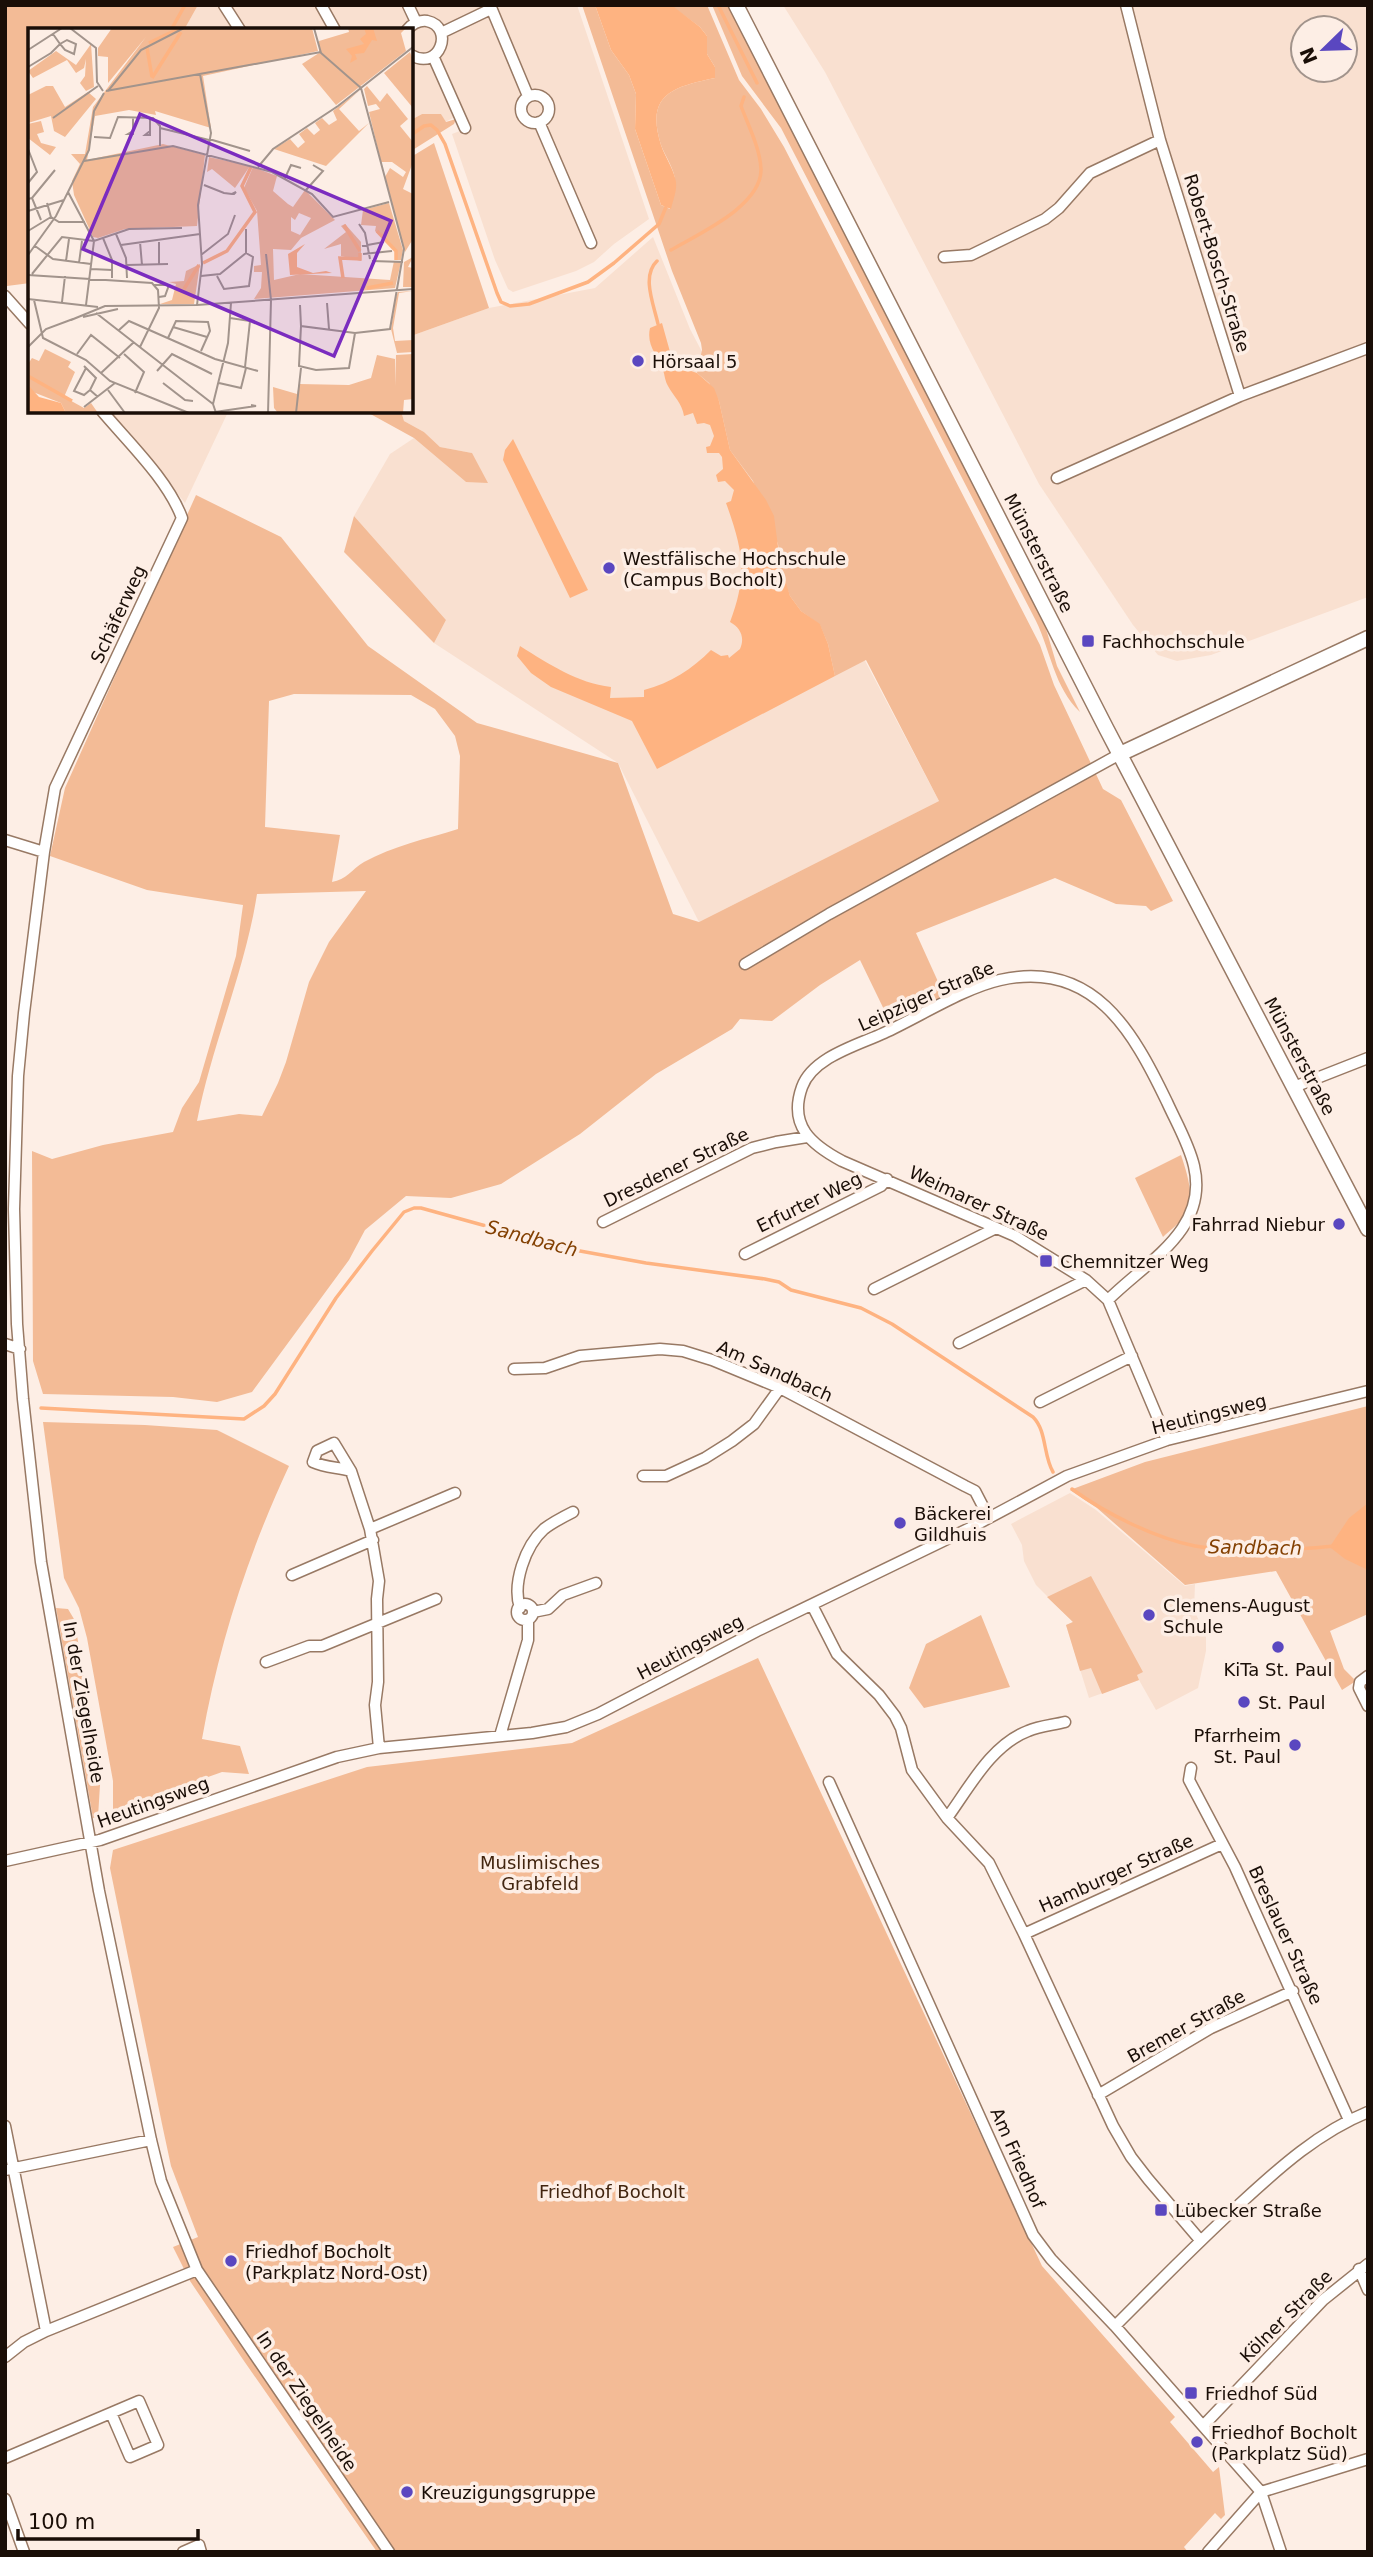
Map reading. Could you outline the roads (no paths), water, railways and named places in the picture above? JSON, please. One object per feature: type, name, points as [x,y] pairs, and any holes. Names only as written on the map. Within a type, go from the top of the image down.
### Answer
[{"type":"main road","name":"Münsterstraße","points":[[736,5],[1120,754],[1368,1229]]},
{"type":"main road","points":[[1120,754],[1368,638]]},
{"type":"street","points":[[224,5],[239,28]]},
{"type":"street","points":[[321,5],[334,28]]},
{"type":"street","points":[[408,5],[412,26],[422,21],[434,24],[441,33],[442,46],[433,56],[423,59],[413,56]]},
{"type":"street","name":"Robert-Bosch-Straße","points":[[1126,5],[1160,139],[1240,396]]},
{"type":"street","points":[[441,33],[491,7],[528,96]]},
{"type":"street","points":[[433,56],[465,128]]},
{"type":"street","points":[[538,95],[548,105],[547,115],[539,122],[527,120],[522,113],[522,104],[528,96],[538,95]]},
{"type":"street","points":[[539,122],[591,243]]},
{"type":"street","points":[[944,257],[971,255],[1045,219],[1059,208],[1090,173],[1160,139]]},
{"type":"street","points":[[5,296],[28,322]]},
{"type":"street","points":[[1057,478],[1240,396],[1368,348]]},
{"type":"street","name":"Schäferweg","points":[[17,1324],[10,1209],[18,1076],[44,852],[55,788],[183,518],[177,503],[164,485],[104,413]]},
{"type":"street","points":[[745,964],[829,914],[1120,754]]},
{"type":"street","points":[[5,840],[44,852]]},
{"type":"street","name":"Leipziger Straße","points":[[807,1137],[799,1112],[800,1099],[803,1086],[812,1071],[821,1063],[940,1005],[1000,980],[1044,978],[1066,982],[1085,990],[1116,1014],[1138,1046],[1183,1136],[1194,1166],[1196,1193],[1193,1211],[1181,1234],[1108,1300]]},
{"type":"street","points":[[1294,1087],[1368,1058]]},
{"type":"street","points":[[5,1075],[18,1076]]},
{"type":"street","name":"Weimarer Straße","points":[[807,1137],[821,1150],[842,1161],[1037,1248],[1086,1280],[1108,1300],[1167,1440]]},
{"type":"street","name":"Dresdener Straße","points":[[603,1222],[752,1148],[807,1137]]},
{"type":"street","name":"Erfurter Weg","points":[[745,1254],[881,1186],[887,1179]]},
{"type":"street","points":[[874,1289],[996,1228]]},
{"type":"street","points":[[960,1343],[1086,1280]]},
{"type":"street","name":"In der Ziegelheide","points":[[17,1324],[41,1562],[91,1843],[150,2140],[161,2181],[197,2270],[389,2552]]},
{"type":"street","points":[[5,1345],[20,1349]]},
{"type":"street","name":"Am Sandbach","points":[[514,1369],[545,1368],[580,1356],[660,1349],[683,1351],[712,1360],[780,1388],[975,1491],[989,1518]]},
{"type":"street","points":[[1040,1402],[1132,1356]]},
{"type":"street","points":[[643,1476],[666,1476],[705,1458],[732,1441],[754,1424],[780,1388]]},
{"type":"street","name":"Heutingsweg","points":[[5,1861],[91,1843],[338,1757],[379,1748],[566,1727],[598,1714],[989,1518],[1067,1476],[1167,1440],[1368,1391]]},
{"type":"street","points":[[351,1471],[372,1535],[379,1581],[378,1682],[375,1705],[379,1748]]},
{"type":"street","points":[[292,1575],[455,1493]]},
{"type":"street","points":[[500,1736],[528,1640],[531,1616],[529,1606],[520,1608],[516,1595],[531,1545],[542,1531],[573,1511]]},
{"type":"street","points":[[531,1616],[548,1609],[564,1594],[596,1583]]},
{"type":"street","points":[[266,1662],[309,1646],[322,1646],[436,1599]]},
{"type":"street","points":[[812,1605],[837,1654],[879,1695],[894,1716],[901,1728],[912,1770],[947,1818],[989,1863],[1098,2095],[1131,2157],[1167,2204],[1200,2240]]},
{"type":"street","points":[[1368,1676],[1360,1682],[1359,1688],[1368,1706]]},
{"type":"street","points":[[947,1818],[980,1772],[1016,1736],[1065,1722]]},
{"type":"street","name":"Breslauer Straße","points":[[1191,1768],[1189,1780],[1236,1867],[1349,2120]]},
{"type":"street","name":"Am Friedhof","points":[[829,1782],[1034,2235],[1051,2259],[1115,2326],[1261,2492]]},
{"type":"street","name":"Hamburger Straße","points":[[1024,1934],[1222,1844]]},
{"type":"street","name":"Bremer Straße","points":[[1098,2095],[1211,2028],[1293,1991]]},
{"type":"street","points":[[1115,2326],[1200,2240],[1290,2158],[1349,2120],[1368,2112]]},
{"type":"street","points":[[5,2126],[9,2169],[46,2331]]},
{"type":"street","points":[[9,2169],[150,2140]]},
{"type":"street","points":[[1363,2266],[1368,2290]]},
{"type":"street","name":"Kölner Straße","points":[[1203,2426],[1323,2300],[1363,2266]]},
{"type":"street","points":[[5,2357],[24,2342],[46,2331],[197,2270]]},
{"type":"street","points":[[5,2458],[139,2401],[158,2445],[130,2458],[111,2413]]},
{"type":"street","points":[[1208,2552],[1261,2492],[1368,2459]]},
{"type":"street","points":[[1261,2492],[1281,2552]]},
{"type":"street","points":[[5,2499],[23,2552]]},
{"type":"street","points":[[183,2552],[199,2545],[201,2552]]},
{"type":"waterway","points":[[172,28],[185,5]]},
{"type":"waterway","points":[[718,5],[757,83]]},
{"type":"waterway","points":[[671,250],[712,227],[740,207],[759,182],[760,161],[741,106],[744,97]]},
{"type":"waterway","points":[[413,134],[424,126],[431,125],[445,144],[497,293],[501,302],[510,306],[529,304],[588,282],[659,224],[666,207]]},
{"type":"waterway","points":[[657,261],[652,267],[649,283],[658,324]]},
{"type":"waterway","name":"Sandbach","points":[[41,1408],[244,1419],[264,1406],[275,1394],[336,1298],[404,1212],[421,1208],[569,1249],[646,1263],[765,1279],[779,1282],[791,1290],[861,1308],[892,1324],[1033,1417],[1041,1429],[1053,1472]]},
{"type":"waterway","name":"Sandbach","points":[[1072,1489],[1130,1524],[1195,1546],[1248,1551],[1336,1546]]},
{"type":"place","name":"Hörsaal 5","points":[[638,361]]},
{"type":"place","name":"Westfälische Hochschule (Campus Bocholt)","points":[[609,568]]},
{"type":"place","name":"Fachhochschule","points":[[1088,641]]},
{"type":"place","name":"Fahrrad Niebur","points":[[1339,1224]]},
{"type":"place","name":"Chemnitzer Weg","points":[[1046,1261]]},
{"type":"place","name":"Bäckerei Gildhuis","points":[[900,1523]]},
{"type":"place","name":"Clemens-August Schule","points":[[1149,1615]]},
{"type":"place","name":"KiTa St. Paul","points":[[1278,1647]]},
{"type":"place","name":"St. Paul","points":[[1244,1702]]},
{"type":"place","name":"Pfarrheim St. Paul","points":[[1295,1745]]},
{"type":"place","name":"Lübecker Straße","points":[[1161,2210]]},
{"type":"place","name":"Friedhof Bocholt (Parkplatz Nord-Ost)","points":[[231,2261]]},
{"type":"place","name":"Friedhof Süd","points":[[1191,2393]]},
{"type":"place","name":"Friedhof Bocholt (Parkplatz Süd)","points":[[1197,2442]]},
{"type":"place","name":"Kreuzigungsgruppe","points":[[407,2492]]},
{"type":"park label","name":"Muslimisches Grabfeld","points":[[540,1872]]},
{"type":"park label","name":"Friedhof Bocholt","points":[[612,2191]]}]
